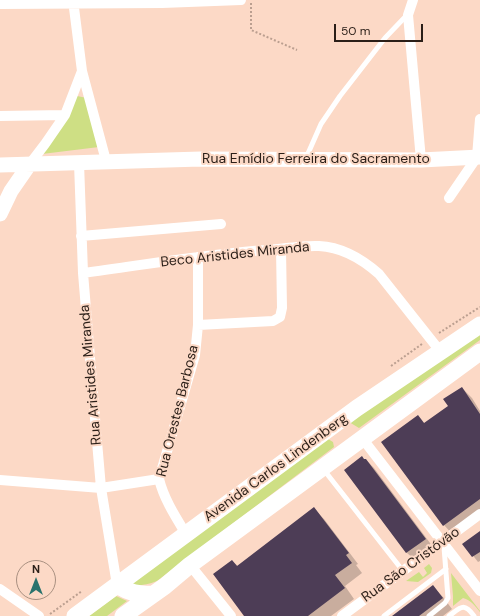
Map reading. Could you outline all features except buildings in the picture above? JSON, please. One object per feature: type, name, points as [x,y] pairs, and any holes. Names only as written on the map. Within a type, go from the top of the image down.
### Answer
[{"type":"main road","name":"Avenida Carlos Lindenberg","points":[[75,616],[324,432],[480,325]]},
{"type":"main road","name":"Avenida Carlos Lindenberg","points":[[123,616],[480,352]]},
{"type":"main road","points":[[324,432],[337,430],[346,431],[362,438]]},
{"type":"main road","points":[[117,585],[133,593],[142,595],[153,594]]},
{"type":"street","points":[[0,4],[241,0]]},
{"type":"street","points":[[413,0],[408,15],[421,160]]},
{"type":"street","points":[[73,2],[82,71],[106,163]]},
{"type":"street","points":[[0,214],[11,191],[65,114],[82,71]]},
{"type":"street","points":[[72,97],[78,92],[83,92],[87,93],[90,98]]},
{"type":"street","points":[[0,116],[65,114]]},
{"type":"street","points":[[449,198],[479,157],[480,120]]},
{"type":"street","name":"Rua Emídio Ferreira do Sacramento","points":[[0,165],[200,159],[421,160],[479,157]]},
{"type":"street","name":"Rua Aristides Miranda","points":[[80,163],[83,273],[101,488],[117,585]]},
{"type":"street","points":[[81,236],[221,224]]},
{"type":"street","name":"Beco Aristides Miranda","points":[[83,273],[198,257],[281,249],[319,246],[336,249],[367,264],[378,274],[440,351]]},
{"type":"street","points":[[198,325],[273,321],[280,317],[282,308],[281,249]]},
{"type":"street","name":"Rua Orestes Barbosa","points":[[186,534],[162,490],[159,479],[195,355],[198,325],[198,257]]},
{"type":"street","points":[[362,438],[480,591]]},
{"type":"street","points":[[0,480],[101,488],[159,479]]},
{"type":"street","name":"Rua São Cristóvão","points":[[342,616],[480,514]]},
{"type":"street","points":[[190,565],[231,616]]},
{"type":"street","points":[[0,589],[39,616]]},
{"type":"lane","points":[[305,160],[321,124],[340,96],[385,38],[408,15]]},
{"type":"lane","points":[[322,468],[403,571]]},
{"type":"lane","points":[[429,616],[447,601],[448,592],[443,542]]},
{"type":"lane","points":[[384,616],[446,569]]},
{"type":"lane","points":[[449,616],[459,608],[464,607],[474,616]]},
{"type":"path","points":[[252,0],[251,30],[297,50]]},
{"type":"green space","points":[[77,96],[87,98],[99,147],[42,154]]},
{"type":"green space","points":[[480,332],[480,340],[359,428],[349,422]]},
{"type":"green space","points":[[328,439],[333,442],[334,447],[157,581],[144,585],[130,585]]},
{"type":"green space","points":[[429,564],[432,568],[431,573],[418,582],[406,581],[419,572],[423,577],[427,573],[424,568]]},
{"type":"green space","points":[[451,573],[480,611],[480,612],[475,605],[463,598],[453,606]]},
{"type":"green space","points":[[116,596],[127,601],[107,616],[89,616]]}]
